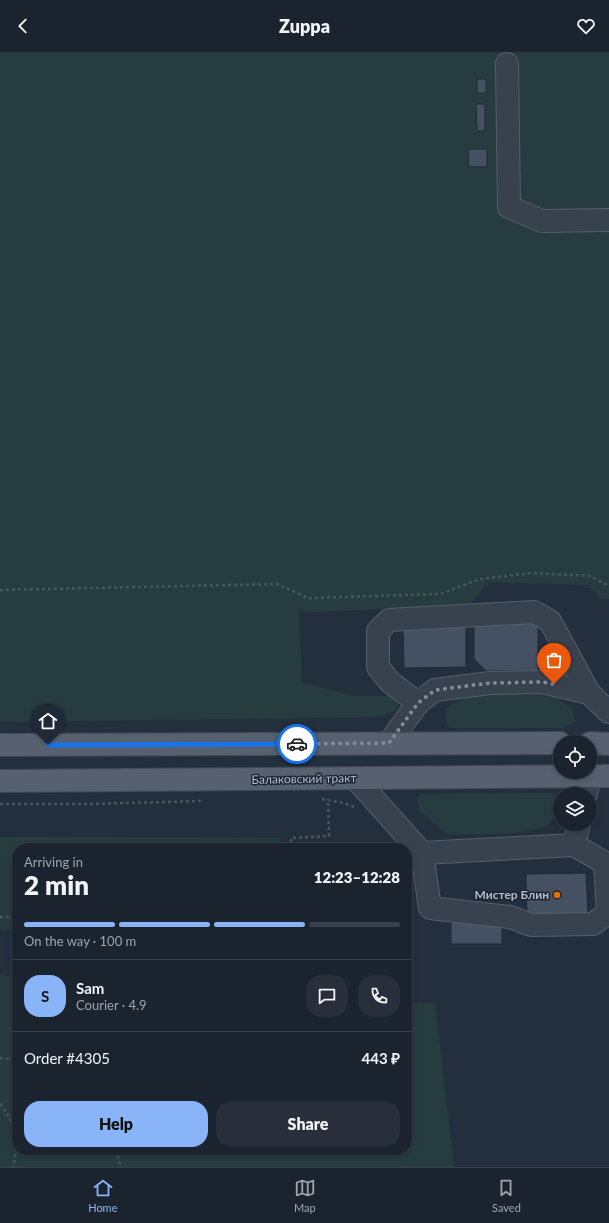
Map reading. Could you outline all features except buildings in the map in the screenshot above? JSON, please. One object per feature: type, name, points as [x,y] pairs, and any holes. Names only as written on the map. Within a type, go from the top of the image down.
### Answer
[{"type":"main road","points":[[0,745],[389,743],[553,744]]},
{"type":"main road","points":[[597,744],[609,744]]},
{"type":"main road","name":"Балаковский тракт","points":[[0,781],[355,778],[595,782]]},
{"type":"lane","points":[[507,64],[509,207],[542,221],[609,220]]},
{"type":"lane","points":[[418,703],[390,682],[378,667],[378,631],[389,620],[534,612],[550,621],[589,693],[609,712]]},
{"type":"lane","points":[[389,743],[418,703],[435,690],[490,683],[542,682],[589,693]]},
{"type":"lane","points":[[355,778],[422,853],[430,908],[510,917],[531,925],[593,924],[608,913],[605,863],[574,846],[422,853]]},
{"type":"lane","points":[[574,846],[577,831]]},
{"type":"path","points":[[0,590],[277,584],[308,598],[316,598],[440,594],[480,578],[532,573],[590,576],[609,586]]},
{"type":"path","points":[[291,843],[291,838],[330,836],[328,779]]},
{"type":"path","points":[[321,799],[344,803],[358,809]]},
{"type":"path","points":[[0,804],[90,804],[202,801]]},
{"type":"path","points":[[0,917],[12,917]]},
{"type":"path","points":[[0,1058],[12,1059]]},
{"type":"path","points":[[0,1104],[12,1123]]},
{"type":"path","points":[[13,1167],[15,1155]]},
{"type":"path","points":[[117,1155],[121,1167]]},
{"type":"green space","points":[[0,52],[609,52],[609,599],[599,598],[589,585],[488,582],[469,605],[311,612],[299,611],[302,683],[355,696],[392,696],[398,703],[396,711],[377,717],[0,722]]},
{"type":"green space","points":[[474,693],[554,696],[572,708],[575,721],[562,728],[449,728],[445,719],[446,708]]},
{"type":"green space","points":[[552,793],[553,818],[546,826],[527,831],[499,834],[448,835],[419,810],[417,798],[422,794]]},
{"type":"green space","points":[[0,837],[280,838],[280,843],[12,843],[12,929],[0,930]]},
{"type":"green space","points":[[0,975],[12,976],[12,1155],[412,1155],[412,1003],[435,1003],[454,1167],[0,1167]]},
{"type":"way so far","points":[[297,744],[389,743],[418,703],[435,690],[490,683],[542,682],[554,684]]},
{"type":"place","name":"Мистер Блин","points":[[557,895]]},
{"type":"route","points":[[48,745],[297,744]]}]
